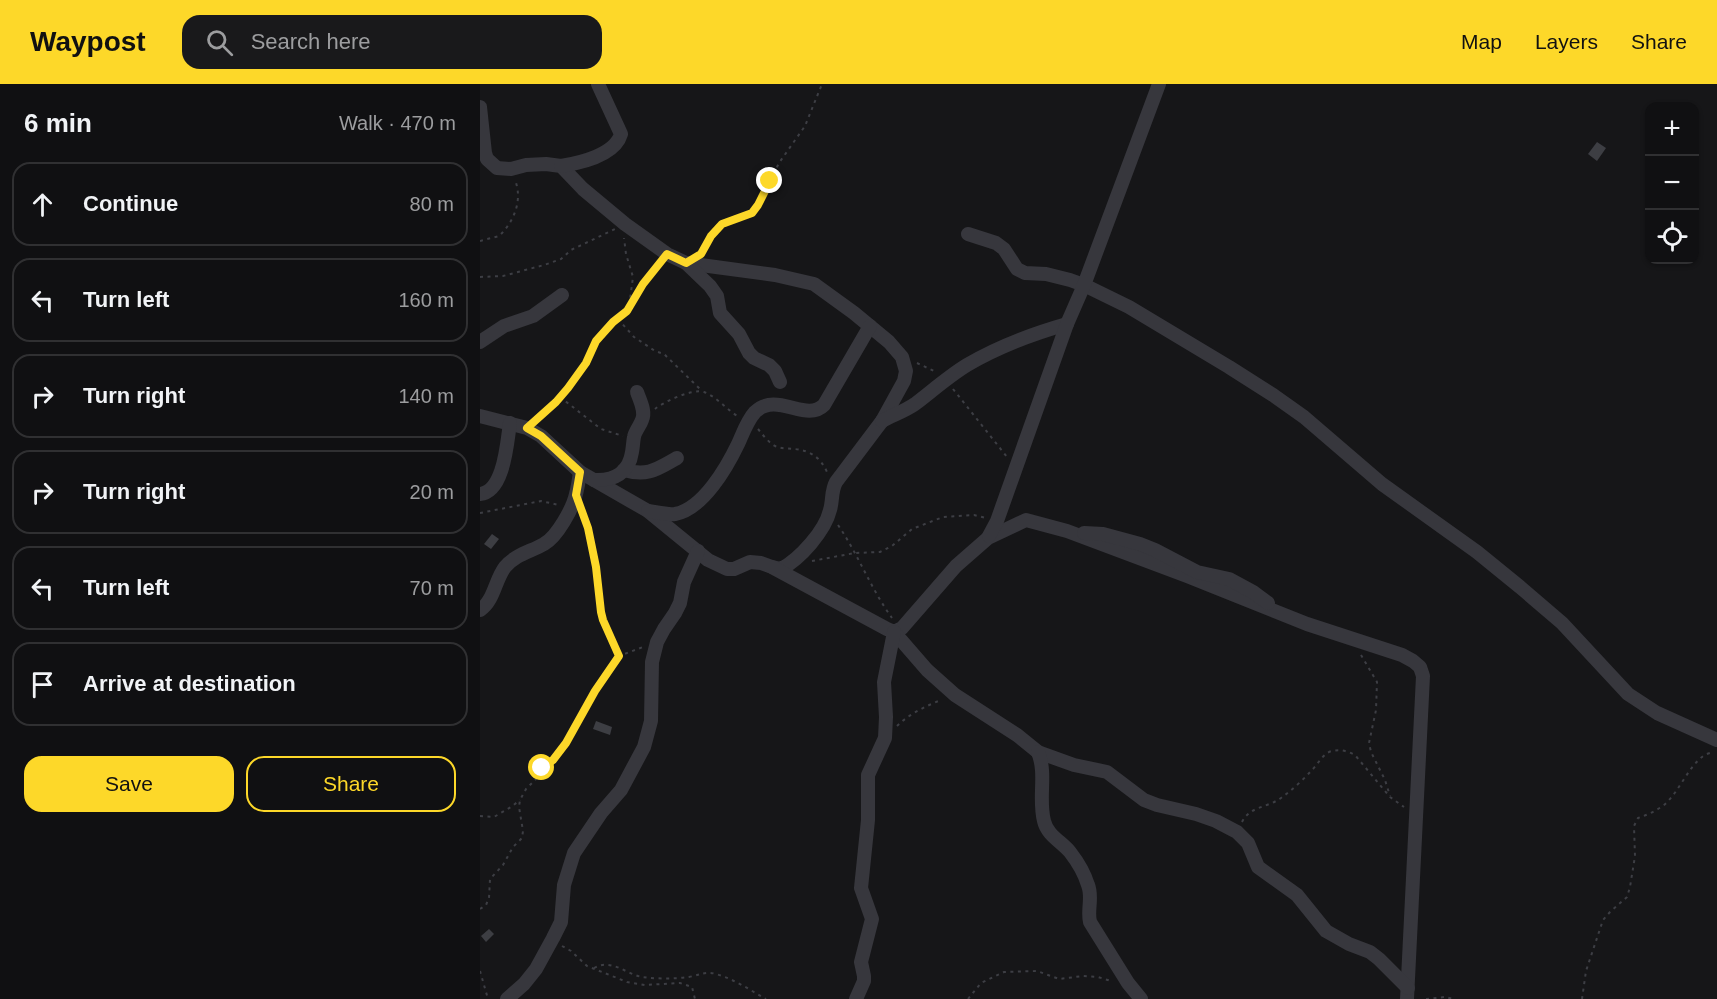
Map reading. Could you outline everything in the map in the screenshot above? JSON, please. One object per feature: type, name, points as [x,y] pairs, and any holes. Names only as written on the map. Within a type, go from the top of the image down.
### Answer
[{"type":"street","points":[[480,107],[483,162],[497,168],[511,169],[582,163],[596,157],[611,146],[621,134],[598,84]]},
{"type":"street","points":[[855,999],[864,981],[861,962],[872,919],[861,888],[868,820],[868,775],[885,738],[884,682],[898,630],[956,566],[988,537],[998,521],[1067,324],[1084,285],[1159,84]]},
{"type":"street","points":[[561,166],[583,189],[625,224],[667,254],[686,263],[710,286],[717,296],[720,313],[740,334],[749,353],[769,365],[780,382]]},
{"type":"street","points":[[968,234],[996,243],[1004,249],[1017,269],[1025,273],[1056,276],[1084,285],[1129,307],[1229,367],[1304,417],[1382,484],[1520,586],[1563,623],[1628,694],[1657,713],[1717,740]]},
{"type":"street","points":[[686,263],[708,264],[814,284],[889,342],[902,357],[906,371],[904,381],[882,421],[832,490],[830,513],[822,526],[801,555],[791,564],[782,569],[772,567]]},
{"type":"street","points":[[480,342],[504,326],[533,316],[562,295]]},
{"type":"street","points":[[882,421],[914,404],[967,365],[1009,343],[1067,324]]},
{"type":"street","points":[[648,511],[675,514],[703,498],[723,473],[749,419],[762,407],[773,404],[812,412],[820,409],[870,326]]},
{"type":"street","points":[[594,480],[607,480],[617,476],[629,462],[636,432],[642,421],[643,410],[637,392]]},
{"type":"street","points":[[480,416],[527,428],[541,436],[580,472],[648,511],[708,560],[727,569],[734,569],[750,562],[772,567],[887,629],[898,630],[927,670],[955,695],[1017,735],[1038,752],[1074,765],[1107,772],[1144,800],[1196,814],[1237,832],[1248,843],[1258,867],[1297,895],[1326,931],[1349,944],[1370,952],[1387,965],[1408,993]]},
{"type":"street","points":[[480,494],[486,494],[492,490],[497,481],[506,453],[510,423]]},
{"type":"street","points":[[624,470],[644,474],[677,458]]},
{"type":"street","points":[[480,610],[487,605],[506,566],[523,552],[550,540],[573,502],[580,472]]},
{"type":"street","points":[[998,521],[1026,520],[1067,531],[1307,624],[1402,655],[1420,667],[1423,676],[1423,700],[1408,993]]},
{"type":"street","points":[[988,537],[1026,520]]},
{"type":"street","points":[[507,999],[536,969],[553,938],[561,922],[564,885],[574,853],[601,813],[621,790],[644,747],[651,721],[652,662],[657,642],[680,603],[684,582],[698,551]]},
{"type":"street","points":[[1038,752],[1042,761],[1042,805],[1046,828],[1070,852],[1090,891],[1090,922],[1137,994]]},
{"type":"path","points":[[686,263],[701,254],[711,236],[722,224],[752,213],[779,163],[802,132],[822,84]]},
{"type":"path","points":[[480,241],[499,236],[518,205],[518,186],[511,169]]},
{"type":"path","points":[[480,277],[503,276],[561,259],[571,250],[625,224],[624,241],[633,282],[628,307]]},
{"type":"path","points":[[527,428],[560,397],[586,363],[596,341],[623,315],[643,284],[667,254]]},
{"type":"path","points":[[617,319],[634,337],[655,351],[664,354],[704,392],[738,417],[749,419],[766,438],[778,447],[810,452],[824,465],[832,490]]},
{"type":"path","points":[[902,357],[925,366],[945,380],[969,407],[1016,469]]},
{"type":"path","points":[[642,421],[667,401],[699,391],[704,392]]},
{"type":"path","points":[[560,397],[601,429],[622,436],[633,443]]},
{"type":"path","points":[[480,513],[541,501],[573,502],[588,528],[603,620],[619,656]]},
{"type":"path","points":[[830,513],[849,541],[864,572],[898,630]]},
{"type":"path","points":[[812,561],[880,552],[892,546],[912,529],[943,517],[974,515],[998,521]]},
{"type":"path","points":[[1352,640],[1377,682],[1376,710],[1369,743],[1390,796]]},
{"type":"path","points":[[480,909],[486,905],[489,898],[490,879],[522,838],[519,807],[526,789],[566,743],[595,691],[619,656],[657,642]]},
{"type":"path","points":[[885,738],[903,720],[930,704],[955,695]]},
{"type":"path","points":[[1582,999],[1586,971],[1603,920],[1627,897],[1635,856],[1634,826],[1638,818],[1663,806],[1699,760],[1717,750]]},
{"type":"path","points":[[1237,832],[1248,813],[1281,798],[1314,768],[1324,755],[1332,751],[1349,751],[1355,755],[1390,796],[1416,816]]},
{"type":"path","points":[[480,816],[494,817],[520,800]]},
{"type":"path","points":[[553,938],[587,966],[627,982],[686,985],[692,987],[695,999]]},
{"type":"path","points":[[594,969],[613,965],[646,977],[690,976],[708,972],[734,980],[766,999]]},
{"type":"path","points":[[968,999],[981,983],[1004,972],[1015,970],[1037,971],[1059,979],[1098,977],[1137,994]]},
{"type":"path","points":[[480,971],[488,999]]},
{"type":"path","points":[[1426,999],[1445,997],[1453,999]]},
{"type":"building","points":[[1597,142],[1606,148],[1597,161],[1588,154]]},
{"type":"building","points":[[492,534],[499,539],[491,549],[484,544]]},
{"type":"building","points":[[596,721],[612,727],[610,735],[593,729]]},
{"type":"building","points":[[489,929],[494,934],[486,942],[481,936]]},
{"type":"route","points":[[542,768],[553,760],[566,743],[595,691],[619,656],[603,620],[588,528],[576,495],[580,472],[541,436],[527,428],[568,388],[586,363],[596,341],[613,322],[627,311],[636,293],[667,254],[686,263],[701,254],[711,236],[722,224],[752,213],[770,181]]}]
